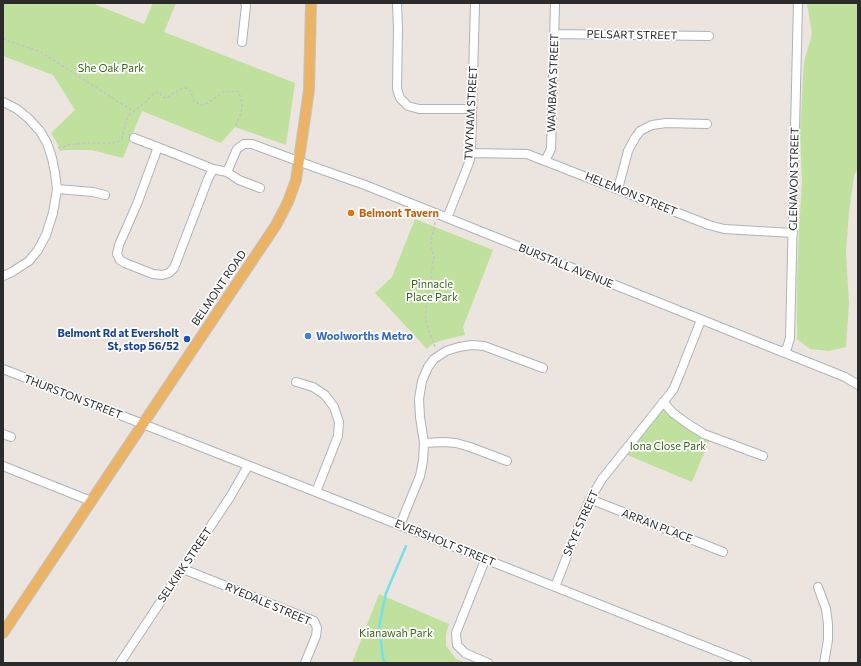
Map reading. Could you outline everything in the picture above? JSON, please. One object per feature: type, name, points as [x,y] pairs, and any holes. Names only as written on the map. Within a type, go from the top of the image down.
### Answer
[{"type":"main road","name":"BELMONT ROAD","points":[[3,633],[276,225],[288,202],[296,180],[309,90],[311,3]]},
{"type":"street","points":[[242,42],[246,6],[245,3]]},
{"type":"street","points":[[397,3],[397,89],[400,98],[408,106],[419,109],[472,109]]},
{"type":"street","name":"TWYNAM STREET","points":[[447,218],[470,160],[471,153],[475,3]]},
{"type":"street","name":"WAMBAYA STREET","points":[[545,161],[551,148],[555,3]]},
{"type":"street","name":"GLENAVON STREET","points":[[782,352],[787,348],[790,338],[798,3]]},
{"type":"street","name":"PELSART STREET","points":[[555,34],[709,36]]},
{"type":"street","points":[[3,102],[17,109],[40,131],[50,151],[57,189],[53,214],[46,234],[38,250],[29,261],[3,276]]},
{"type":"street","points":[[618,189],[628,151],[640,131],[652,125],[666,123],[707,124]]},
{"type":"street","points":[[134,138],[213,169],[227,172],[239,180],[260,188]]},
{"type":"street","name":"BURSTALL AVENUE","points":[[227,172],[237,149],[244,144],[252,144],[365,185],[782,352],[845,378],[858,385]]},
{"type":"street","points":[[158,147],[137,204],[119,245],[117,254],[120,260],[125,263],[153,274],[162,275],[169,273],[174,268],[213,169]]},
{"type":"street","name":"HELEMON STREET","points":[[471,153],[527,154],[724,230],[793,233]]},
{"type":"street","points":[[57,189],[93,192],[105,195]]},
{"type":"street","name":"SKYE STREET","points":[[555,587],[590,499],[602,479],[673,390],[701,320]]},
{"type":"street","points":[[400,525],[420,476],[424,443],[419,399],[422,380],[434,359],[446,351],[472,345],[484,346],[543,368]]},
{"type":"street","name":"THURSTON STREET","points":[[3,370],[143,424]]},
{"type":"street","points":[[296,382],[313,387],[325,396],[334,407],[339,422],[338,436],[316,492]]},
{"type":"street","points":[[663,402],[673,413],[704,434],[763,456]]},
{"type":"street","name":"EVERSHOLT STREET","points":[[143,424],[747,663]]},
{"type":"street","points":[[424,443],[456,443],[507,461]]},
{"type":"street","points":[[3,466],[91,501]]},
{"type":"street","name":"SELKIRK STREET","points":[[120,663],[230,497],[248,466]]},
{"type":"street","name":"ARRAN PLACE","points":[[590,499],[724,552]]},
{"type":"street","points":[[485,560],[456,633],[457,645],[465,653],[488,663]]},
{"type":"street","name":"RYEDALE STREET","points":[[183,569],[314,621],[317,628],[316,636],[306,663]]},
{"type":"street","points":[[818,587],[826,609],[828,624],[828,640],[824,663]]},
{"type":"path","points":[[3,38],[39,51],[134,111]]},
{"type":"path","points":[[50,151],[68,145],[118,142],[122,138],[126,120],[130,114],[146,102],[150,96],[157,92],[160,93],[162,97],[166,98],[177,90],[187,88],[190,90],[194,101],[201,105],[208,103],[223,92],[238,91],[242,106],[241,113],[235,127]]},
{"type":"path","points":[[435,222],[432,238],[434,257],[425,314],[428,331],[439,356]]},
{"type":"green space","name":"She Oak Park","points":[[3,3],[92,3],[144,24],[153,3],[176,3],[164,32],[295,83],[286,145],[235,127],[221,143],[142,111],[123,158],[91,150],[60,151],[51,133],[75,110],[53,75],[3,56]]},
{"type":"green space","points":[[807,3],[858,3],[858,167],[854,176],[849,212],[846,252],[849,303],[846,347],[829,351],[810,349],[797,339],[797,282],[802,182],[800,130],[804,62],[812,34]]},
{"type":"green space","name":"Pinnacle Place Park","points":[[415,219],[493,250],[463,327],[465,335],[432,344],[427,349],[375,293],[392,277]]},
{"type":"green space","name":"Iona Close Park","points":[[664,409],[685,428],[709,441],[692,482],[627,455]]},
{"type":"green space","name":"Kianawah Park","points":[[379,594],[449,624],[446,634],[446,646],[456,659],[466,663],[352,663]]},
{"type":"waterway","points":[[385,663],[379,627],[386,593],[406,546]]},
{"type":"place","name":"Belmont Tavern","points":[[351,213]]},
{"type":"place","name":"Woolworths Metro","points":[[308,336]]},
{"type":"place","name":"Belmont Rd at Eversholt St, stop 56/52","points":[[187,339]]}]
